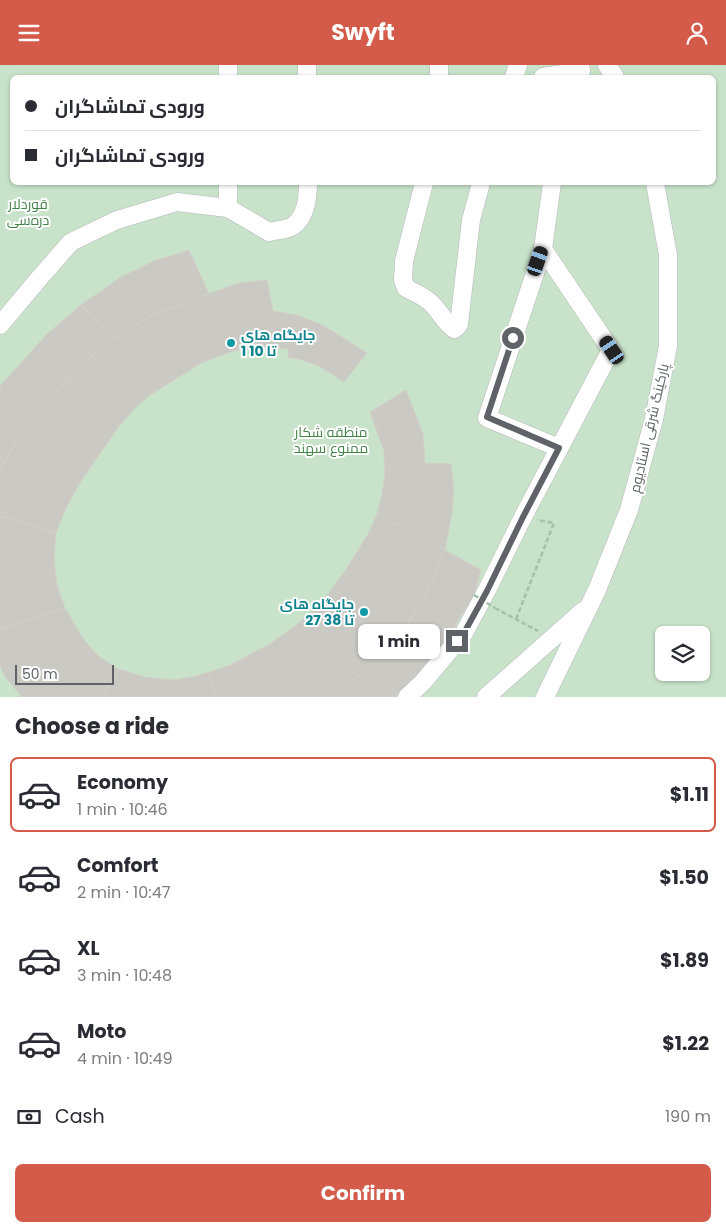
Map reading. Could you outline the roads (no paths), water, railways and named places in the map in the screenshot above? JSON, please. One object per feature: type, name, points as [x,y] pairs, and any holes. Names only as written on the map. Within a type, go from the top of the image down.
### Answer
[{"type":"street","points":[[555,75],[574,72]]},
{"type":"street","points":[[228,185],[228,208]]},
{"type":"street","points":[[0,325],[71,242],[117,220],[177,202],[228,208],[270,232],[292,227],[301,217],[308,195],[308,185]]},
{"type":"street","points":[[423,185],[404,261],[403,280],[406,288],[431,302],[454,329],[459,324],[471,220],[480,185]]},
{"type":"street","points":[[552,185],[543,249],[487,417],[559,448]]},
{"type":"street","name":"پارکینگ شرقی استادیوم","points":[[545,697],[589,606],[629,510],[654,419],[668,346],[668,255],[655,185]]},
{"type":"street","points":[[406,697],[423,682],[464,633],[559,448],[612,350],[543,249]]},
{"type":"street","name":"پارکینگ شرقی استادیوم","points":[[486,697],[589,606]]},
{"type":"place","name":"جایگاه های 1 تا 10","points":[[231,343]]},
{"type":"place","name":"جایگاه های 27 تا 38","points":[[364,612]]},
{"type":"park label","name":"قوردلار دره‌سی","points":[[28,212]]},
{"type":"park label","name":"منطقه شکار ممنوع سهند","points":[[331,440]]}]
